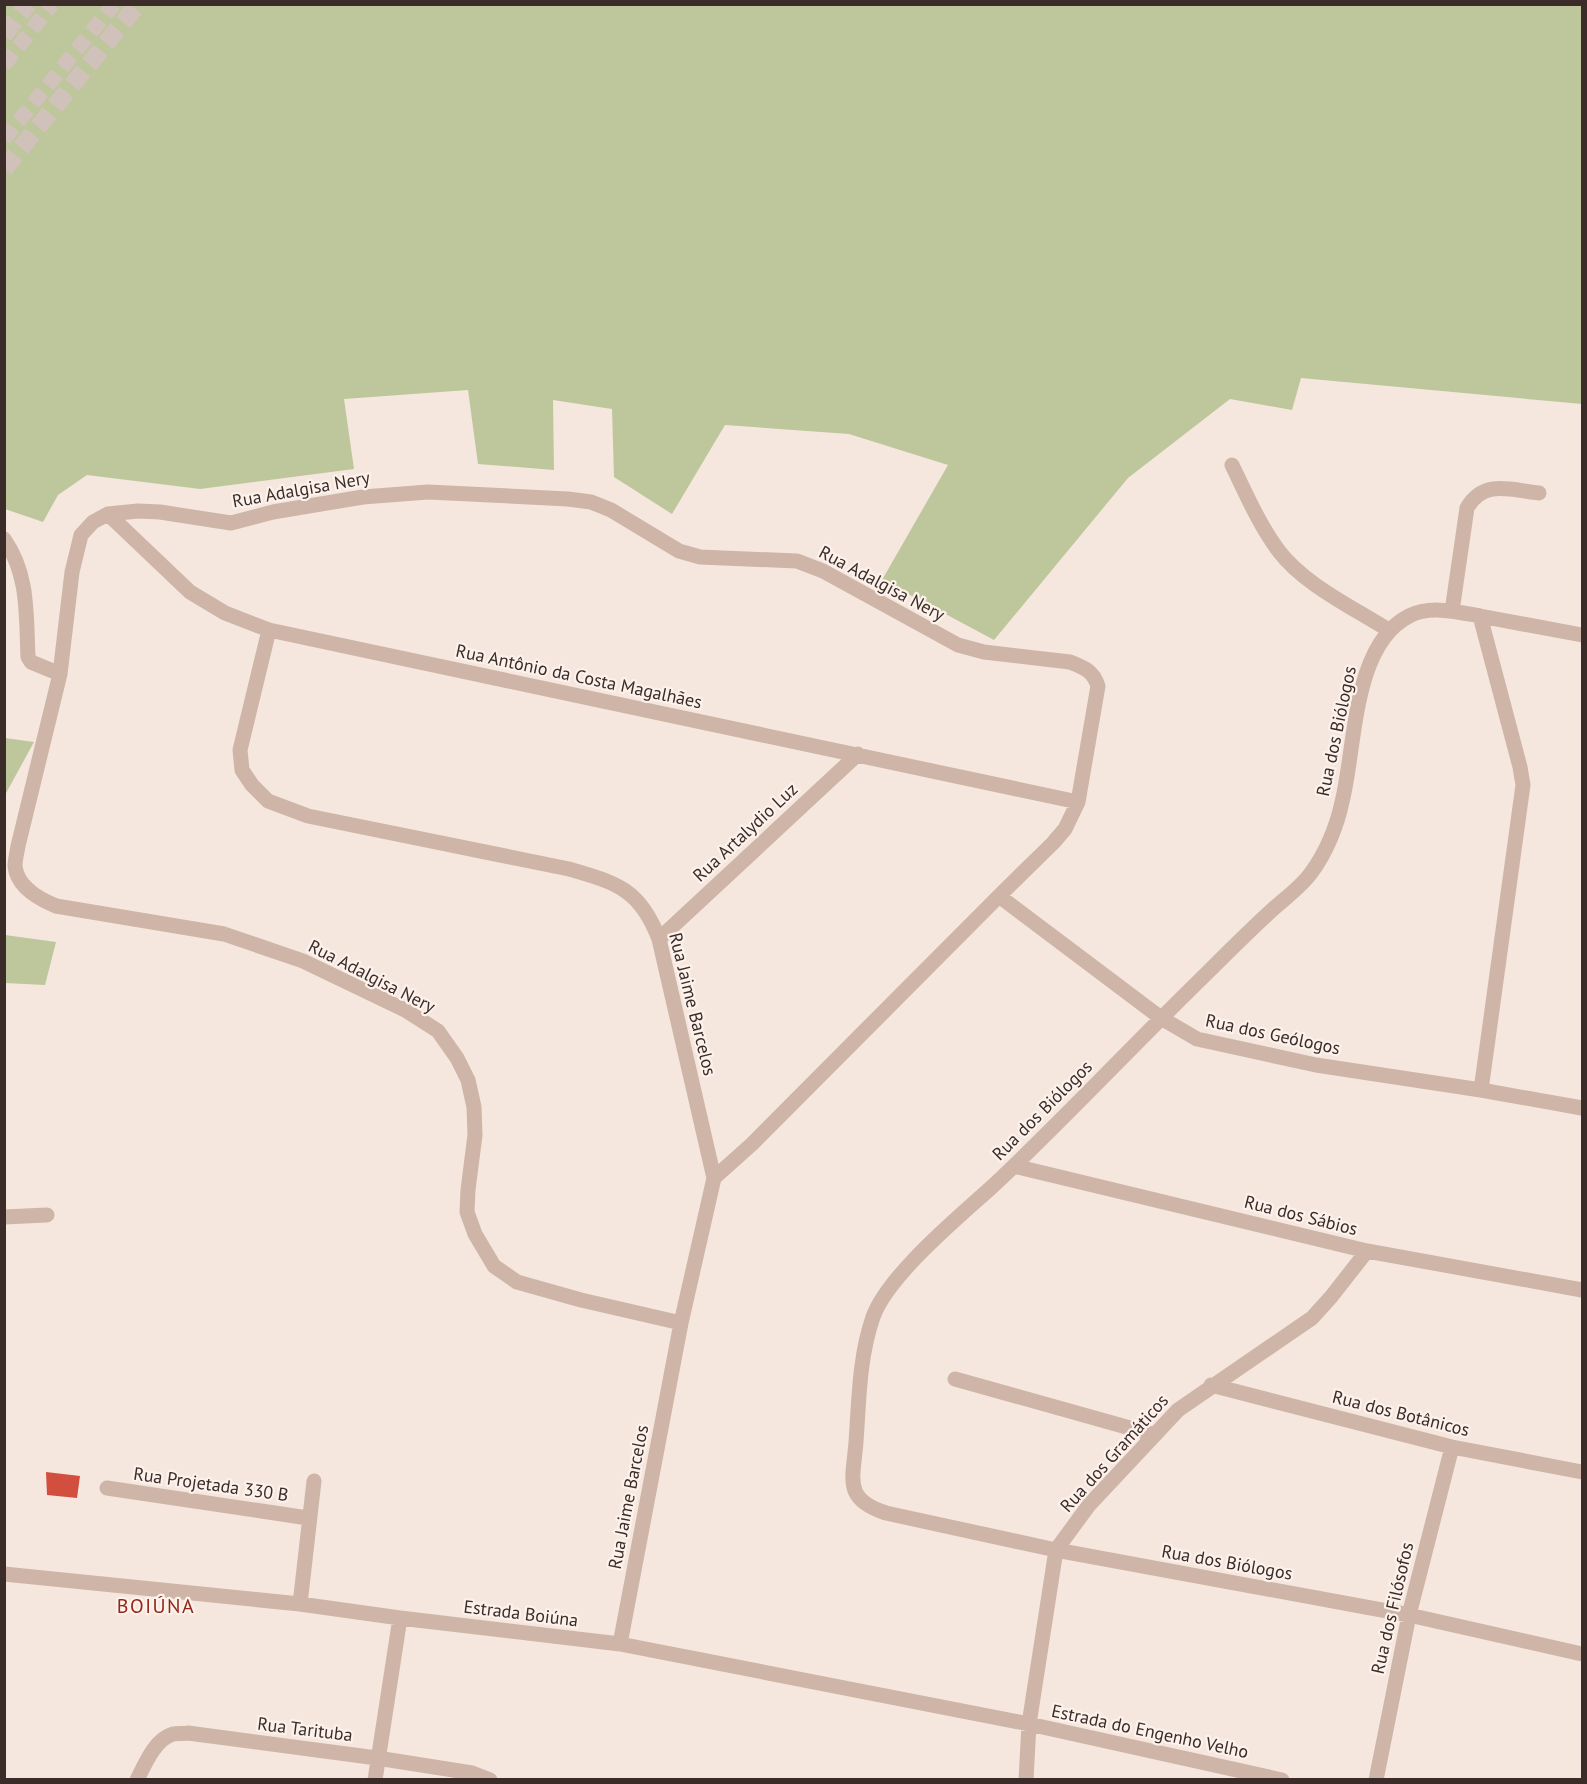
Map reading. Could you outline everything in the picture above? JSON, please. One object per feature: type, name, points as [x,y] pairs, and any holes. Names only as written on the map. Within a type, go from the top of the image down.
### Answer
[{"type":"street","points":[[1232,465],[1261,523],[1280,552],[1309,580],[1390,631]]},
{"type":"street","points":[[1452,611],[1467,508],[1474,496],[1488,489],[1539,493]]},
{"type":"street","name":"Rua Adalgisa Nery","points":[[681,1323],[581,1300],[517,1282],[494,1266],[475,1234],[468,1212],[468,1190],[475,1135],[474,1107],[468,1080],[457,1058],[438,1031],[405,1010],[303,961],[224,934],[56,906],[38,898],[23,885],[15,868],[18,846],[60,674],[72,572],[81,536],[93,522],[108,514],[138,511],[231,522],[273,512],[363,497],[428,492],[591,502],[611,510],[680,551],[700,557],[796,561],[824,571],[958,645],[984,652],[1071,662],[1094,675],[1098,686],[1078,802],[1065,829],[752,1144],[714,1178]]},
{"type":"street","name":"Rua Antônio da Costa Magalhães","points":[[108,514],[190,592],[225,613],[269,630],[1078,802]]},
{"type":"street","points":[[4,539],[14,553],[23,579],[28,657],[31,662],[60,674]]},
{"type":"street","name":"Rua dos Biólogos","points":[[1582,635],[1452,611],[1432,611],[1410,615],[1390,631],[1377,647],[1364,680],[1342,803],[1328,843],[1311,874],[1161,1018],[1014,1166],[926,1249],[884,1298],[874,1316],[863,1357],[852,1485],[866,1507],[886,1513],[1056,1550],[1409,1615],[1582,1654]]},
{"type":"street","points":[[1480,616],[1521,767],[1523,785],[1481,1090]]},
{"type":"street","name":"Rua Jaime Barcelos","points":[[269,630],[240,750],[242,770],[252,785],[268,801],[308,816],[569,869],[611,882],[637,900],[651,919],[659,939],[714,1178],[681,1323],[620,1644]]},
{"type":"street","name":"Rua Artalydio Luz","points":[[659,939],[858,754]]},
{"type":"street","name":"Rua dos Geólogos","points":[[999,896],[1161,1018],[1197,1039],[1316,1065],[1582,1108]]},
{"type":"street","name":"Rua dos Sábios","points":[[1014,1166],[1367,1251],[1582,1290]]},
{"type":"street","points":[[4,1217],[47,1215]]},
{"type":"street","name":"Rua dos Gramáticos","points":[[1029,1724],[1056,1550],[1089,1505],[1178,1410],[1312,1317],[1367,1251]]},
{"type":"street","points":[[955,1379],[1155,1435]]},
{"type":"street","name":"Rua dos Botânicos","points":[[1211,1385],[1452,1447],[1582,1472]]},
{"type":"street","name":"Rua dos Filósofos","points":[[1376,1779],[1409,1615],[1452,1447]]},
{"type":"street","points":[[300,1604],[314,1481]]},
{"type":"street","name":"Rua Projetada 330 B","points":[[107,1488],[308,1518]]},
{"type":"street","name":"Estrada Boiúna","points":[[4,1574],[300,1604],[620,1644],[1029,1724]]},
{"type":"street","points":[[375,1779],[400,1618]]},
{"type":"street","name":"Estrada do Engenho Velho","points":[[1026,1779],[1029,1724],[1282,1779]]},
{"type":"street","name":"Rua Tarituba","points":[[137,1779],[161,1741],[173,1734],[188,1733],[377,1758],[472,1773],[490,1779]]},
{"type":"green space","points":[[5,4],[1582,5],[1582,404],[1301,378],[1292,410],[1230,399],[1128,478],[994,640],[882,580],[948,465],[849,434],[725,425],[672,514],[614,477],[612,409],[553,400],[554,470],[478,464],[468,390],[344,399],[354,469],[200,489],[87,475],[58,495],[43,522],[5,509]]},
{"type":"green space","points":[[4,738],[34,742],[5,795]]},
{"type":"green space","points":[[5,935],[56,942],[45,985],[5,983]]},
{"type":"building","points":[[46,1472],[80,1476],[77,1498],[47,1495]]},
{"type":"tunnel","points":[[4,35],[28,4]]},
{"type":"tunnel","points":[[4,65],[52,4]]},
{"type":"tunnel","points":[[4,139],[114,4]]},
{"type":"tunnel","points":[[4,169],[138,4]]},
{"type":"district","name":"BOIÚNA","points":[[156,1606]]}]
